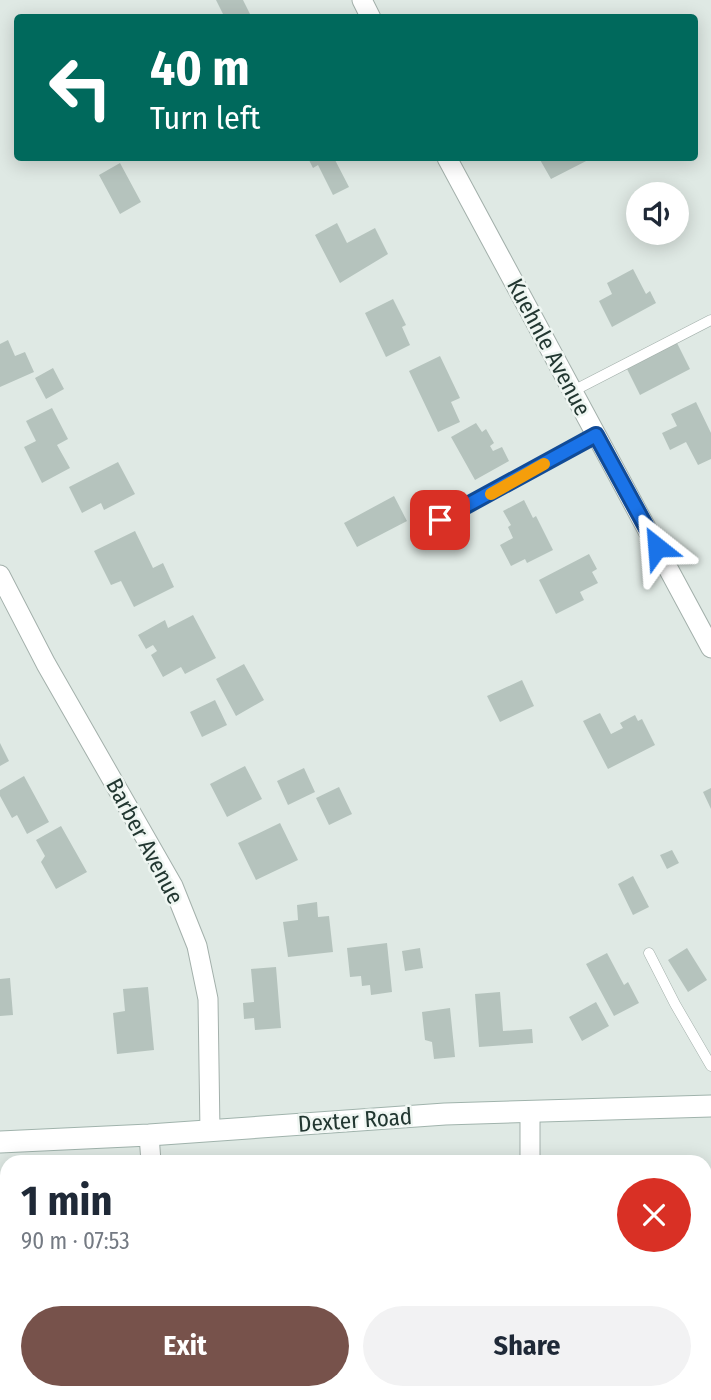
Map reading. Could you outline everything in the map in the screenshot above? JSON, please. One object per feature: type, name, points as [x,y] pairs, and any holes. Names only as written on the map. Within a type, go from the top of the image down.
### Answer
[{"type":"main road","name":"Dexter Road","points":[[0,1142],[149,1135],[445,1114],[711,1106]]},
{"type":"street","name":"Kuehnle Avenue","points":[[449,161],[711,648]]},
{"type":"street","name":"Barber Avenue","points":[[0,575],[46,664],[173,886],[197,946],[208,999],[211,1131]]},
{"type":"street","points":[[530,1111],[530,1155]]},
{"type":"street","points":[[149,1135],[150,1155]]},
{"type":"lane","points":[[573,391],[711,320]]},
{"type":"lane","points":[[419,532],[596,435]]},
{"type":"lane","points":[[649,953],[711,1066]]},
{"type":"building","points":[[216,0],[243,0],[250,14],[223,14]]},
{"type":"building","points":[[310,161],[336,161],[349,187],[333,195],[318,165],[313,168]]},
{"type":"building","points":[[541,161],[586,161],[551,179]]},
{"type":"building","points":[[120,163],[141,202],[120,214],[99,175]]},
{"type":"building","points":[[337,223],[347,243],[375,228],[388,254],[340,283],[315,235]]},
{"type":"building","points":[[633,269],[646,294],[650,291],[656,303],[612,327],[599,301],[612,294],[607,283]]},
{"type":"building","points":[[393,299],[406,325],[402,327],[410,345],[386,357],[365,313]]},
{"type":"building","points":[[675,339],[690,369],[640,395],[625,365]]},
{"type":"building","points":[[8,340],[15,356],[25,352],[34,372],[0,387],[0,344]]},
{"type":"building","points":[[440,356],[460,398],[451,402],[460,422],[438,432],[409,371]]},
{"type":"building","points":[[53,368],[64,389],[46,399],[35,378]]},
{"type":"building","points":[[696,402],[711,433],[711,459],[698,465],[686,442],[670,450],[662,433],[677,426],[671,414]]},
{"type":"building","points":[[52,408],[68,439],[57,445],[70,468],[42,483],[24,447],[36,441],[26,421]]},
{"type":"building","points":[[476,423],[482,432],[486,429],[494,443],[490,446],[493,451],[502,447],[509,461],[475,480],[451,437]]},
{"type":"building","points":[[118,462],[135,494],[104,510],[101,503],[82,513],[69,487]]},
{"type":"building","points":[[394,496],[407,521],[357,547],[344,523]]},
{"type":"building","points":[[524,500],[533,518],[536,516],[553,550],[527,563],[525,559],[511,566],[500,545],[513,538],[508,527],[511,525],[503,511]]},
{"type":"building","points":[[135,531],[153,568],[163,563],[174,587],[134,607],[121,581],[111,585],[94,551]]},
{"type":"building","points":[[589,554],[597,569],[592,572],[598,583],[580,592],[584,600],[556,614],[539,580]]},
{"type":"building","points":[[193,615],[216,658],[185,674],[181,667],[163,677],[151,655],[157,651],[153,645],[146,649],[138,635],[165,620],[168,628]]},
{"type":"building","points":[[244,664],[264,700],[236,716],[216,679]]},
{"type":"building","points":[[522,680],[534,706],[500,722],[487,696]]},
{"type":"building","points":[[215,700],[227,725],[202,737],[190,712]]},
{"type":"building","points":[[600,713],[611,734],[623,728],[620,723],[635,715],[638,721],[642,719],[655,745],[608,769],[583,721]]},
{"type":"building","points":[[0,743],[9,761],[0,766]]},
{"type":"building","points":[[245,766],[262,799],[227,817],[210,784]]},
{"type":"building","points":[[304,768],[315,792],[288,805],[277,781]]},
{"type":"building","points":[[24,776],[49,822],[27,834],[17,815],[12,818],[0,796],[0,790]]},
{"type":"building","points":[[339,787],[352,814],[329,825],[316,798]]},
{"type":"building","points":[[711,788],[711,809],[703,792]]},
{"type":"building","points":[[280,823],[298,860],[256,880],[238,843]]},
{"type":"building","points":[[61,826],[87,872],[56,889],[41,862],[45,856],[36,840]]},
{"type":"building","points":[[672,850],[679,863],[667,869],[660,855]]},
{"type":"building","points":[[633,876],[649,907],[633,915],[618,884]]},
{"type":"building","points":[[317,902],[318,917],[329,916],[333,952],[288,957],[283,922],[298,920],[297,905]]},
{"type":"building","points":[[387,943],[392,992],[371,995],[370,985],[362,986],[361,976],[350,977],[347,948]]},
{"type":"building","points":[[420,948],[423,968],[405,971],[402,951]]},
{"type":"building","points":[[687,948],[707,980],[688,992],[668,960]]},
{"type":"building","points":[[607,953],[624,985],[628,982],[639,1003],[614,1016],[586,964]]},
{"type":"building","points":[[276,967],[281,1028],[255,1030],[254,1018],[244,1019],[243,1003],[254,1002],[251,969]]},
{"type":"building","points":[[10,978],[13,1015],[0,1016],[0,979]]},
{"type":"building","points":[[148,987],[154,1050],[117,1054],[113,1013],[125,1011],[123,989]]},
{"type":"building","points":[[500,992],[503,1031],[532,1029],[533,1043],[479,1047],[475,994]]},
{"type":"building","points":[[596,1002],[609,1026],[582,1041],[569,1017]]},
{"type":"building","points":[[450,1008],[455,1057],[434,1059],[432,1042],[425,1040],[422,1012]]},
{"type":"slow traffic","points":[[491,494],[544,464]]},
{"type":"route","points":[[440,520],[596,435],[657,547]]}]
